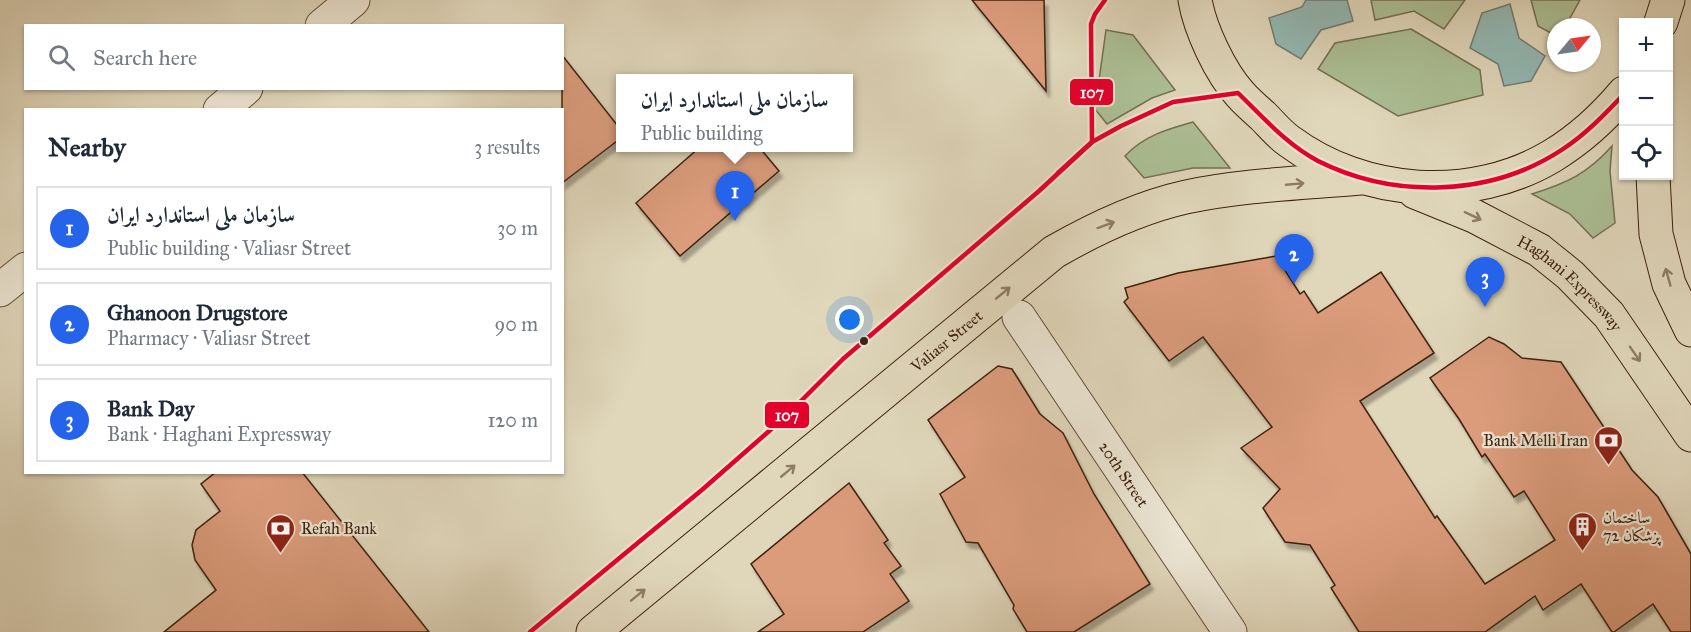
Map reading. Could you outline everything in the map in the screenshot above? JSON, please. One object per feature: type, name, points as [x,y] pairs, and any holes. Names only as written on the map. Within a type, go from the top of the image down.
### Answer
[{"type":"main road","points":[[1195,0],[1204,32],[1219,63],[1238,93],[1288,141],[1323,162],[1360,178],[1400,186],[1440,188],[1480,183],[1519,172],[1551,157],[1580,138],[1605,115],[1619,98]]},
{"type":"main road","points":[[1662,18],[1668,0]]},
{"type":"main road","name":"Valiasr Street","points":[[593,632],[1054,252],[1094,229],[1184,198],[1223,191],[1360,178]]},
{"type":"main road","points":[[1653,180],[1656,234],[1669,284],[1691,330]]},
{"type":"main road","name":"Haghani Expressway","points":[[1400,186],[1483,221],[1539,250],[1570,275],[1609,315],[1691,435]]},
{"type":"street","points":[[324,24],[353,0]]},
{"type":"street","points":[[222,108],[244,90]]},
{"type":"street","points":[[0,290],[24,271]]},
{"type":"street","name":"20th Street","points":[[1019,317],[1230,632]]},
{"type":"green space","points":[[1371,0],[1465,0],[1444,29],[1414,11],[1375,20]]},
{"type":"green space","points":[[1531,0],[1580,0],[1570,18],[1547,18],[1547,31],[1538,26]]},
{"type":"green space","points":[[1411,29],[1480,70],[1483,95],[1398,116],[1318,69],[1335,43]]},
{"type":"green space","points":[[1106,30],[1133,35],[1175,90],[1152,98],[1107,124],[1095,109]]},
{"type":"green space","points":[[1193,122],[1230,168],[1193,168],[1144,178],[1125,156],[1148,138]]},
{"type":"green space","points":[[1612,146],[1610,171],[1615,223],[1593,238],[1570,214],[1532,194],[1556,186],[1585,171]]},
{"type":"water","points":[[1306,0],[1347,0],[1353,21],[1321,30],[1301,59],[1276,44],[1269,18],[1302,7]]},
{"type":"water","points":[[1510,4],[1519,38],[1545,56],[1531,81],[1504,86],[1498,64],[1470,48],[1482,13]]},
{"type":"building","points":[[972,0],[1044,0],[1046,91]]},
{"type":"building","points":[[564,58],[616,124],[616,142],[564,181],[564,108],[562,108]]},
{"type":"building","points":[[694,152],[763,152],[779,171],[680,256],[636,203]]},
{"type":"building","points":[[1276,256],[1300,294],[1304,291],[1318,313],[1381,272],[1434,353],[1360,401],[1435,518],[1437,516],[1485,584],[1555,540],[1524,491],[1514,497],[1485,454],[1482,457],[1430,378],[1489,337],[1504,344],[1522,358],[1561,362],[1632,470],[1658,497],[1691,554],[1691,632],[1671,632],[1653,604],[1612,632],[1581,584],[1543,610],[1535,596],[1485,632],[1359,632],[1331,588],[1335,585],[1310,545],[1285,542],[1263,508],[1280,489],[1241,448],[1272,427],[1203,337],[1169,361],[1124,302],[1128,298],[1125,288],[1178,273]]},
{"type":"building","points":[[998,366],[1012,369],[1040,414],[1063,433],[1094,494],[1150,584],[1074,632],[1027,632],[978,543],[966,542],[940,494],[965,477],[928,420]]},
{"type":"building","name":"Refah Bank","points":[[214,474],[304,474],[429,632],[164,632],[216,590],[195,560],[192,545],[196,530],[220,511],[201,484]]},
{"type":"building","points":[[849,483],[888,540],[884,543],[901,566],[890,574],[909,601],[863,632],[758,632],[784,614],[751,564]]},
{"type":"transit line","name":"107","points":[[1058,173],[1092,142],[1091,24],[1105,0]]},
{"type":"transit line","name":"107","points":[[530,632],[703,489],[784,418],[843,359],[1039,191],[1092,142],[1121,126],[1173,102],[1238,93],[1285,138],[1318,161],[1378,182],[1410,187],[1442,187],[1474,184],[1535,165],[1580,137],[1619,99]]},
{"type":"place","name":"سازمان ملی استاندارد ایران","points":[[735,221]]},
{"type":"place","name":"Ghanoon Drugstore","points":[[1294,284]]},
{"type":"place","name":"Bank Day","points":[[1485,307]]},
{"type":"place","name":"Bank Melli Iran","points":[[1609,466]]},
{"type":"place","name":"ساختمان پزشکان 72","points":[[1582,552]]},
{"type":"place","name":"Refah Bank","points":[[280,554]]}]
